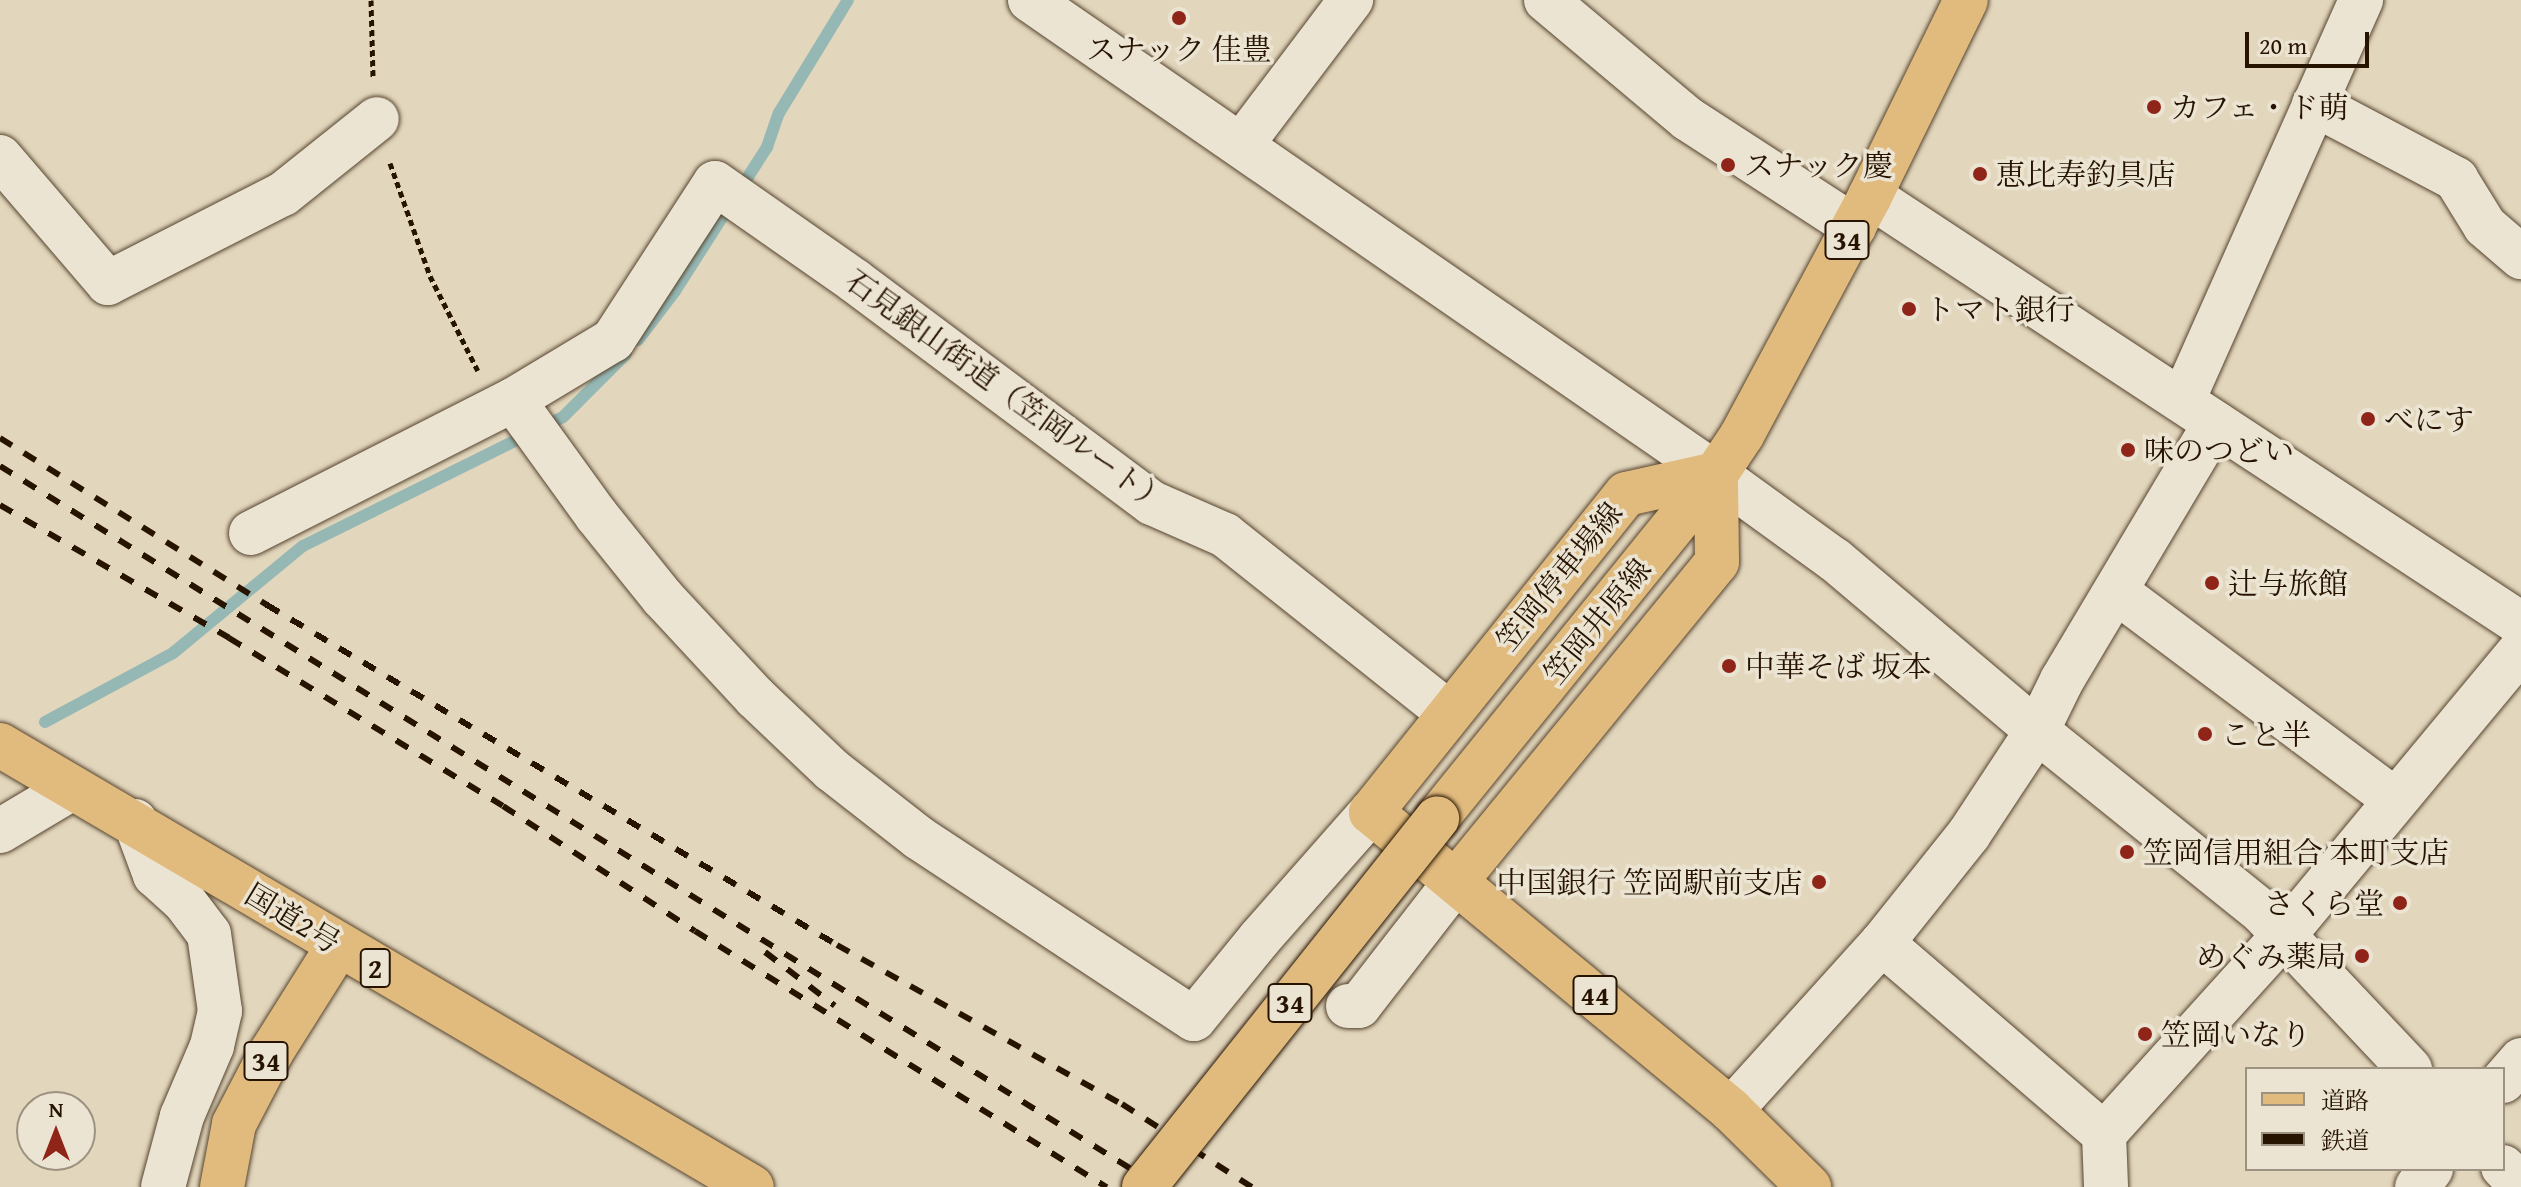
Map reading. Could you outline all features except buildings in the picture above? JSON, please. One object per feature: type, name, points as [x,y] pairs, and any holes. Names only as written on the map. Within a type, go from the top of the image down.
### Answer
[{"type":"main road","name":"笠岡井原線","points":[[1144,1187],[1716,474],[1742,435],[1862,212],[1966,0]]},
{"type":"main road","name":"笠岡停車場線","points":[[1371,812],[1626,494],[1716,474]]},
{"type":"main road","points":[[1456,881],[1717,562],[1716,474]]},
{"type":"main road","name":"国道2号","points":[[0,745],[135,821],[338,946],[752,1187]]},
{"type":"main road","name":"44","points":[[1371,812],[1731,1110],[1809,1187]]},
{"type":"main road","name":"34","points":[[222,1187],[234,1124],[272,1051],[338,946]]},
{"type":"street","points":[[1030,0],[1242,144],[1835,560],[2037,731],[2260,910],[2408,1067]]},
{"type":"street","points":[[1242,144],[1351,0]]},
{"type":"street","points":[[1546,0],[1688,119],[1862,212],[2199,412],[2521,624]]},
{"type":"street","points":[[1731,1110],[1882,943],[1969,834],[2037,731],[2062,680],[2117,592],[2199,412],[2314,104],[2361,0]]},
{"type":"street","points":[[2314,104],[2456,179],[2485,226],[2521,257]]},
{"type":"street","points":[[0,157],[108,283],[283,194],[377,119]]},
{"type":"street","name":"石見銀山街道（笠岡ルート）","points":[[510,403],[613,340],[715,183],[1152,503],[1225,535],[1449,713]]},
{"type":"street","points":[[251,533],[510,403],[663,598],[755,697],[832,770],[919,838],[1194,1019],[1260,938],[1371,812]]},
{"type":"street","points":[[2117,592],[2394,799]]},
{"type":"street","points":[[2106,1187],[2104,1134],[2285,934],[2394,799],[2521,650]]},
{"type":"street","points":[[0,831],[72,788]]},
{"type":"street","points":[[135,821],[155,875],[184,901],[209,934],[220,1011],[212,1046],[182,1116],[163,1187]]},
{"type":"street","points":[[1348,1006],[1359,1006],[1456,881]]},
{"type":"street","points":[[1882,943],[2104,1134]]},
{"type":"street","points":[[2505,1079],[2521,1060]]},
{"type":"street","points":[[2505,1169],[2521,1185]]},
{"type":"street","points":[[2417,1187],[2429,1171]]},
{"type":"path","points":[[371,0],[377,119],[409,225],[430,276],[481,376],[510,403]]},
{"type":"waterway","points":[[638,340],[675,291],[767,147],[779,113],[848,0]]},
{"type":"waterway","points":[[45,722],[173,653],[303,546],[563,417],[626,354]]},
{"type":"railway","points":[[0,438],[267,605],[837,945],[1122,1104],[1252,1187]]},
{"type":"railway","points":[[0,466],[1160,1187]]},
{"type":"railway","points":[[0,505],[229,638],[503,806],[695,931],[1107,1187]]},
{"type":"railway","points":[[765,952],[835,1006]]},
{"type":"place","name":"スナック 佳豊","points":[[1179,18]]},
{"type":"place","name":"カフェ・ド萌","points":[[2154,107]]},
{"type":"place","name":"スナック慶","points":[[1728,165]]},
{"type":"place","name":"恵比寿釣具店","points":[[1980,174]]},
{"type":"place","name":"トマト銀行","points":[[1909,309]]},
{"type":"place","name":"べにす","points":[[2368,419]]},
{"type":"place","name":"味のつどい","points":[[2128,450]]},
{"type":"place","name":"辻与旅館","points":[[2212,583]]},
{"type":"place","name":"中華そば 坂本","points":[[1729,666]]},
{"type":"place","name":"こと半","points":[[2205,734]]},
{"type":"place","name":"笠岡信用組合 本町支店","points":[[2127,852]]},
{"type":"place","name":"中国銀行 笠岡駅前支店","points":[[1819,882]]},
{"type":"place","name":"さくら堂","points":[[2400,903]]},
{"type":"place","name":"めぐみ薬局","points":[[2362,956]]},
{"type":"place","name":"笠岡いなり","points":[[2145,1034]]}]
